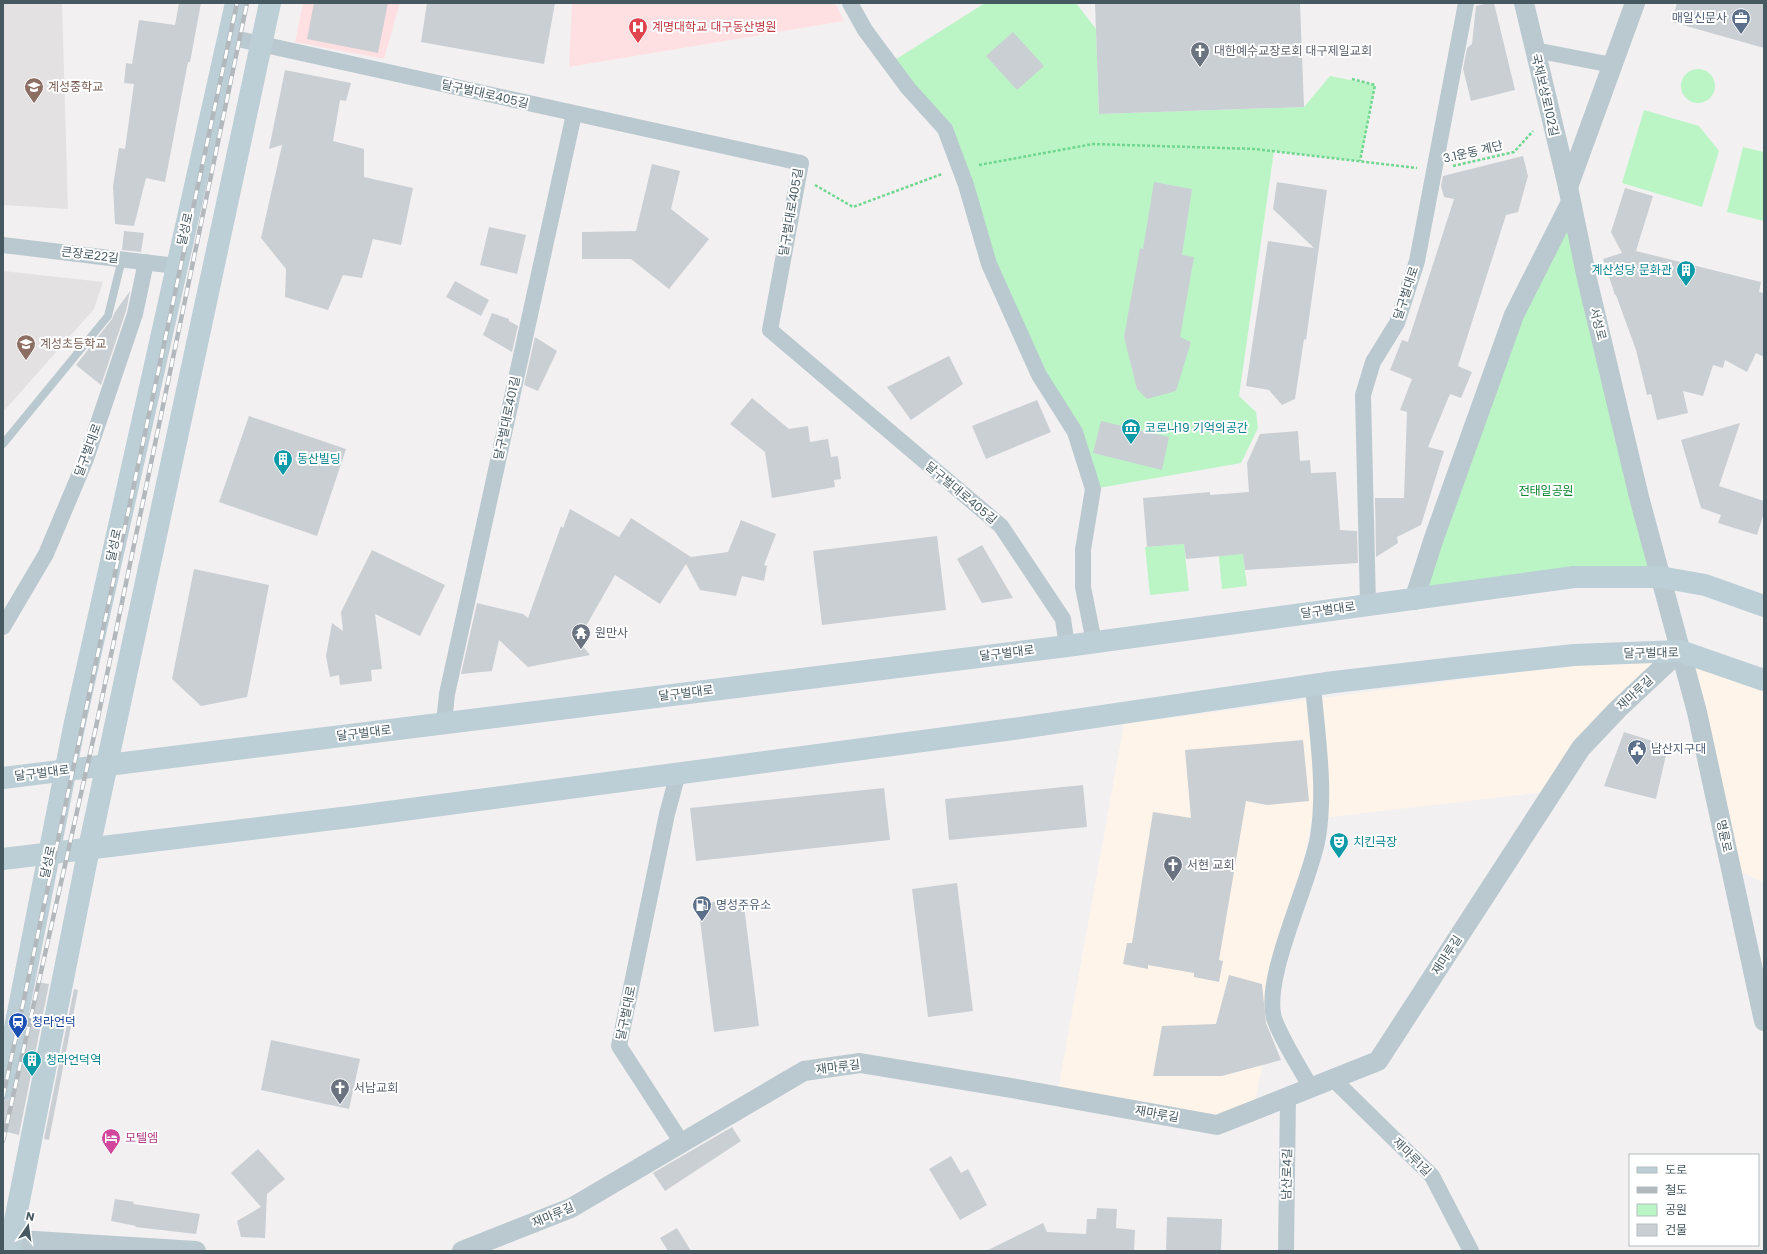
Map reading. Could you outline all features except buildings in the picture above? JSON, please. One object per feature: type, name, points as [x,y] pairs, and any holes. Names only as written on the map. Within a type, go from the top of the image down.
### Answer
[{"type":"main road","name":"달성로","points":[[3,1089],[66,769],[176,266],[236,3]]},
{"type":"main road","points":[[8,1244],[89,848],[270,3]]},
{"type":"main road","name":"달구벌대로","points":[[3,778],[1067,646],[1368,604],[1414,600],[1574,578],[1660,577],[1706,585],[1764,606]]},
{"type":"main road","name":"달구벌대로","points":[[3,858],[358,816],[1013,730],[1313,685],[1574,656],[1680,651],[1764,680]]},
{"type":"street","points":[[850,3],[865,30],[908,88],[945,130],[966,185],[989,264],[1039,375],[1075,432],[1093,489],[1084,550],[1083,587],[1094,642]]},
{"type":"street","name":"달구벌대로","points":[[1368,604],[1363,395],[1373,362],[1397,323],[1417,261],[1433,170],[1466,3]]},
{"type":"street","name":"국채보상로102길","points":[[1524,3],[1569,196]]},
{"type":"street","points":[[1414,600],[1434,538],[1514,315],[1569,196],[1612,65],[1636,3]]},
{"type":"street","name":"달구벌대로405길","points":[[229,37],[801,163],[770,330],[1001,526],[1063,619],[1067,646]]},
{"type":"street","points":[[1535,50],[1612,65]]},
{"type":"street","name":"달구벌대로401길","points":[[444,723],[447,694],[574,114]]},
{"type":"street","name":"서성로","points":[[1569,196],[1639,497],[1680,651]]},
{"type":"street","name":"큰장로22길","points":[[3,245],[176,266]]},
{"type":"street","name":"달구벌대로","points":[[3,627],[46,554],[86,459],[135,314],[146,262]]},
{"type":"street","name":"명륜로","points":[[1680,651],[1697,712],[1764,1021]]},
{"type":"street","name":"재마루길","points":[[462,1251],[571,1208],[804,1071],[860,1063],[1218,1125],[1378,1061],[1581,748],[1618,709],[1680,651]]},
{"type":"street","points":[[1311,1088],[1275,1020],[1272,999],[1278,966],[1318,838],[1322,783],[1313,685]]},
{"type":"street","name":"달구벌대로","points":[[678,773],[619,1046],[682,1143]]},
{"type":"street","name":"재마루1길","points":[[1332,1079],[1432,1176],[1471,1251]]},
{"type":"street","name":"남산로4길","points":[[1286,1251],[1288,1097]]},
{"type":"street","points":[[8,1244],[196,1251]]},
{"type":"lane","points":[[3,444],[108,316],[122,259]]},
{"type":"path","points":[[1352,78],[1375,85],[1360,161]]},
{"type":"path","name":"3.1운동 계단","points":[[978,165],[1093,144],[1255,149],[1433,170],[1514,152],[1549,114]]},
{"type":"path","points":[[798,175],[853,207],[942,173]]},
{"type":"shaded area","name":"계성중학교","points":[[3,3],[62,3],[68,209],[3,205]]},
{"type":"shaded area","points":[[303,3],[400,3],[384,59],[295,42]]},
{"type":"shaded area","name":"계명대학교 대구동산병원","points":[[572,3],[835,3],[844,21],[569,67]]},
{"type":"shaded area","name":"계성초등학교","points":[[3,271],[103,282],[94,309],[3,412]]},
{"type":"shaded area","points":[[1680,651],[1764,680],[1764,882],[1730,867]]},
{"type":"shaded area","points":[[1680,651],[1553,791],[1312,819],[1253,1111],[1217,1125],[1057,1096],[1124,724]]},
{"type":"green space","points":[[985,3],[1076,3],[1096,29],[1099,114],[1304,107],[1330,76],[1375,85],[1360,161],[1274,151],[1239,396],[1256,412],[1258,428],[1241,463],[1093,489],[1075,432],[1039,375],[945,129],[890,63]]},
{"type":"green space","points":[[1701,69],[1708,71],[1713,76],[1715,86],[1713,96],[1708,101],[1695,103],[1688,101],[1683,96],[1681,83],[1683,76],[1688,71]]},
{"type":"green space","points":[[1644,110],[1699,126],[1719,151],[1702,207],[1622,183]]},
{"type":"green space","points":[[1743,147],[1764,152],[1764,221],[1727,212]]},
{"type":"green space","name":"전태일공원","points":[[1570,204],[1660,577],[1414,600],[1451,492]]},
{"type":"green space","points":[[1184,544],[1189,591],[1150,595],[1145,547]]},
{"type":"green space","points":[[1242,547],[1247,586],[1222,589],[1218,549]]},
{"type":"railway","points":[[3,1097],[237,3]]},
{"type":"railway","points":[[3,1141],[96,727],[247,3]]},
{"type":"place","name":"매일신문사","points":[[1741,35]]},
{"type":"place","name":"계명대학교 대구동산병원","points":[[638,44]]},
{"type":"place","name":"대한예수교장로회 대구제일교회","points":[[1200,68]]},
{"type":"place","name":"계성중학교","points":[[34,104]]},
{"type":"place","name":"계산성당 문화관","points":[[1686,287]]},
{"type":"place","name":"계성초등학교","points":[[26,361]]},
{"type":"place","name":"코로나19 기억의공간","points":[[1131,445]]},
{"type":"place","name":"동산빌딩","points":[[283,476]]},
{"type":"place","name":"원만사","points":[[581,650]]},
{"type":"place","name":"남산지구대","points":[[1637,766]]},
{"type":"place","name":"치킨극장","points":[[1339,859]]},
{"type":"place","name":"서현 교회","points":[[1173,882]]},
{"type":"place","name":"명성주유소","points":[[702,922]]},
{"type":"place","name":"청라언덕","points":[[18,1039]]},
{"type":"place","name":"청라언덕역","points":[[32,1077]]},
{"type":"place","name":"서남교회","points":[[340,1105]]},
{"type":"place","name":"모텔엠","points":[[111,1155]]}]
